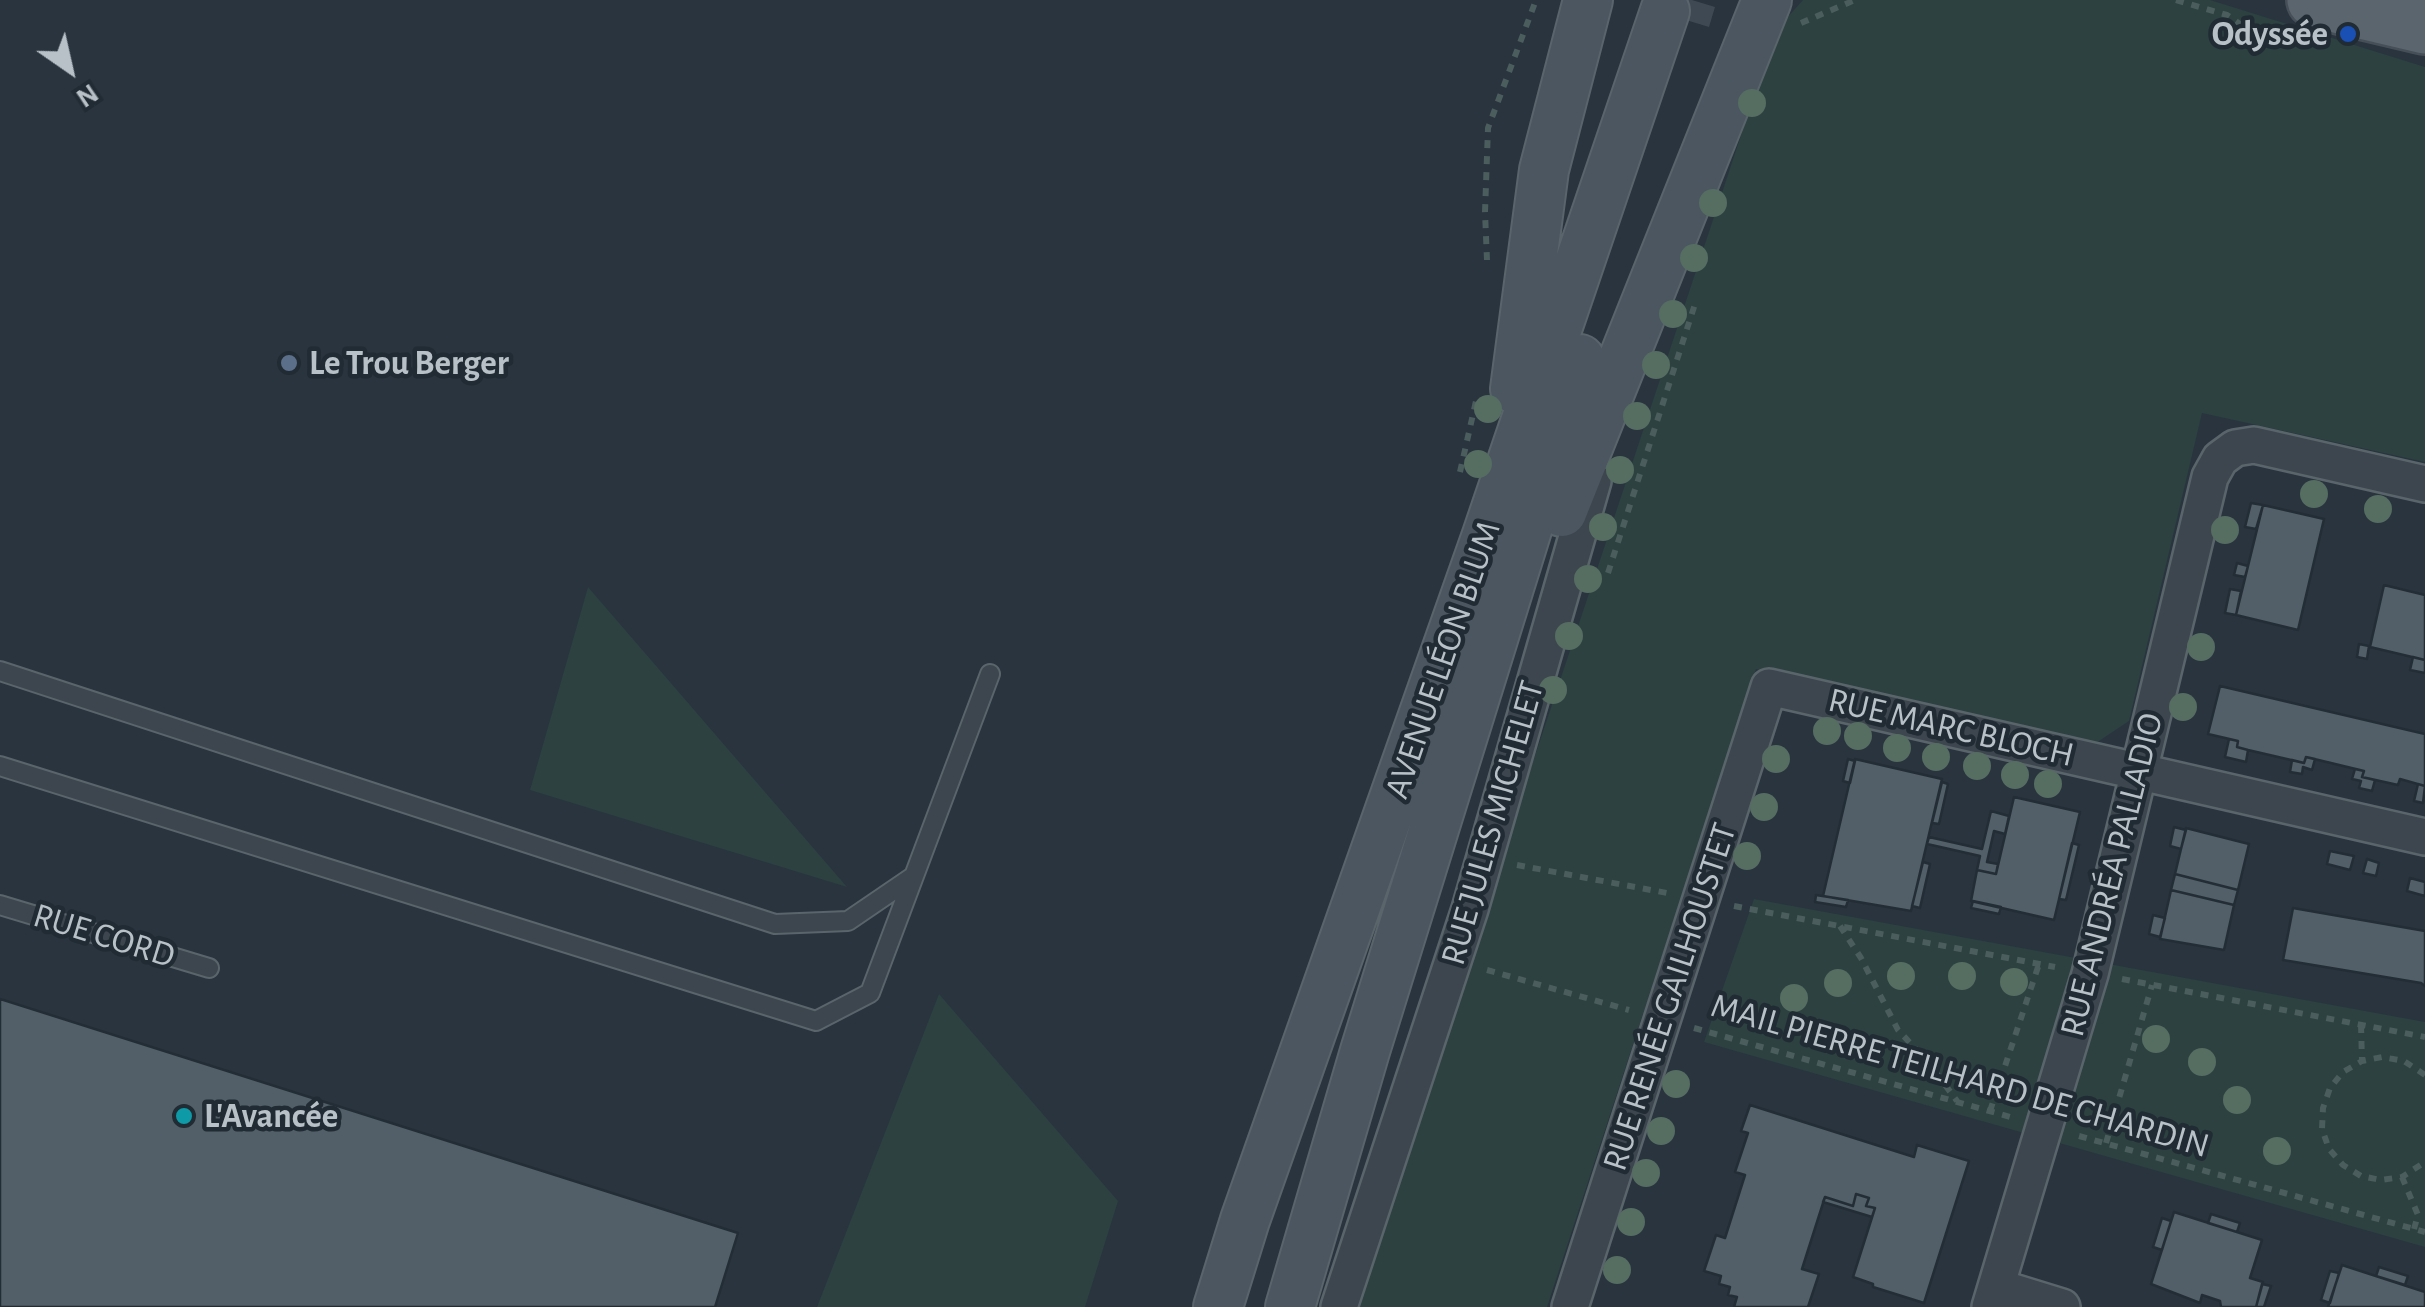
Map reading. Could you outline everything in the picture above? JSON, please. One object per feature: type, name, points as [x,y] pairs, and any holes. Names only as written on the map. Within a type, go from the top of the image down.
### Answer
[{"type":"main road","points":[[1487,535],[1514,390],[1544,170],[1588,0]]},
{"type":"main road","points":[[2315,0],[2425,26]]},
{"type":"main road","points":[[1555,493],[1634,334],[1783,12]]},
{"type":"main road","name":"AVENUE LÉON BLUM","points":[[1218,1307],[1245,1220],[1487,535],[1676,16],[1555,493],[1366,1051],[1290,1307]]},
{"type":"street","name":"RUE JULES MICHELET","points":[[1340,1307],[1470,910],[1634,334]]},
{"type":"street","name":"RUE ANDRÉA PALLADIO","points":[[1993,1297],[2090,974],[2210,476],[2220,460],[2235,448],[2254,445],[2425,484]]},
{"type":"street","name":"RUE MARC BLOCH","points":[[1769,687],[2425,838]]},
{"type":"street","name":"RUE RENÉE GAILHOUSTET","points":[[1570,1307],[1769,687]]},
{"type":"street","points":[[1993,1297],[2062,1307]]},
{"type":"lane","points":[[0,671],[775,924],[848,921],[914,875]]},
{"type":"lane","points":[[0,766],[816,1020],[870,993],[990,674]]},
{"type":"lane","name":"RUE CORD","points":[[0,905],[208,968]]},
{"type":"path","points":[[1487,264],[1488,128],[1536,0]]},
{"type":"path","points":[[1783,12],[1854,0]]},
{"type":"path","points":[[1458,482],[1477,393]]},
{"type":"path","points":[[1514,864],[2425,1037]]},
{"type":"path","points":[[1840,926],[1898,1030],[1958,1102]]},
{"type":"path","points":[[1990,1112],[2039,964]]},
{"type":"path","name":"MAIL PIERRE TEILHARD DE CHARDIN","points":[[1481,968],[2425,1232]]},
{"type":"path","points":[[2106,1143],[2152,984]]},
{"type":"path","points":[[2361,1025],[2362,1061]]},
{"type":"path","points":[[2425,1074],[2404,1061],[2382,1057],[2362,1061],[2344,1072],[2330,1088],[2323,1108],[2326,1139],[2342,1165],[2361,1176],[2381,1180],[2402,1177],[2425,1162]]},
{"type":"path","points":[[2402,1177],[2418,1215],[2414,1229]]},
{"type":"green space","points":[[1803,0],[2210,0],[2425,67],[2425,462],[2202,413],[2129,721],[2096,743],[1756,669],[1547,1307],[1352,1307],[1776,30]]},
{"type":"green space","points":[[588,587],[847,887],[530,790]]},
{"type":"green space","points":[[1754,899],[2425,1022],[2425,1247],[1704,1042]]},
{"type":"green space","points":[[939,994],[1118,1201],[1085,1307],[817,1307]]},
{"type":"building","points":[[2251,503],[2263,505],[2256,529],[2245,527]]},
{"type":"building","points":[[2263,505],[2324,519],[2298,630],[2236,615]]},
{"type":"building","points":[[2237,563],[2248,566],[2245,577],[2234,575]]},
{"type":"building","points":[[2384,585],[2425,595],[2425,660],[2370,647]]},
{"type":"building","points":[[2230,589],[2241,591],[2236,615],[2225,613]]},
{"type":"building","points":[[2359,644],[2369,646],[2367,659],[2357,657]]},
{"type":"building","points":[[2413,657],[2425,660],[2425,673],[2410,670]]},
{"type":"building","points":[[2220,686],[2425,734],[2425,786],[2400,779],[2398,785],[2362,777],[2364,771],[2306,757],[2304,763],[2248,750],[2237,747],[2238,741],[2208,734]]},
{"type":"building","points":[[2229,739],[2248,750],[2246,762],[2225,757]]},
{"type":"building","points":[[2306,757],[2315,759],[2312,770],[2303,767],[2302,774],[2290,772],[2292,760],[2304,763]]},
{"type":"building","points":[[1848,759],[1855,761],[1850,783],[1843,781]]},
{"type":"building","points":[[1855,759],[1942,779],[1911,911],[1823,896]]},
{"type":"building","points":[[2355,769],[2364,771],[2362,777],[2375,780],[2372,791],[2359,788],[2361,781],[2352,779]]},
{"type":"building","points":[[1942,782],[1948,784],[1939,824],[1932,823]]},
{"type":"building","points":[[2418,784],[2425,786],[2423,803],[2414,801]]},
{"type":"building","points":[[2014,797],[2080,812],[2054,920],[1971,901],[1977,870],[1996,874]]},
{"type":"building","points":[[1991,811],[2009,816],[2005,834],[1994,831],[1987,862],[1998,864],[1996,874],[1977,870],[1980,856],[1927,844],[1929,837],[1982,849]]},
{"type":"building","points":[[2174,827],[2186,830],[2181,849],[2170,846]]},
{"type":"building","points":[[2186,828],[2249,844],[2238,890],[2175,874]]},
{"type":"building","points":[[2072,843],[2079,845],[2066,900],[2059,899]]},
{"type":"building","points":[[2330,851],[2354,856],[2350,870],[2327,864]]},
{"type":"building","points":[[2367,859],[2379,863],[2376,876],[2363,873]]},
{"type":"building","points":[[1923,862],[1930,864],[1920,908],[1912,906]]},
{"type":"building","points":[[2175,874],[2238,890],[2234,905],[2171,890]]},
{"type":"building","points":[[2410,878],[2425,882],[2425,896],[2407,891]]},
{"type":"building","points":[[2171,890],[2234,905],[2224,950],[2160,939]]},
{"type":"building","points":[[1816,895],[1848,900],[1846,907],[1815,902]]},
{"type":"building","points":[[1973,901],[2001,907],[1999,914],[1971,908]]},
{"type":"building","points":[[2293,908],[2425,931],[2425,986],[2283,960]]},
{"type":"building","points":[[2153,915],[2165,918],[2160,937],[2149,934]]},
{"type":"building","name":"L'Avancée","points":[[0,999],[738,1233],[715,1307],[0,1307]]},
{"type":"building","points":[[1750,1105],[1914,1157],[1917,1145],[1969,1161],[1924,1303],[1853,1277],[1875,1208],[1866,1206],[1869,1198],[1856,1194],[1853,1206],[1825,1197],[1802,1269],[1819,1274],[1808,1307],[1734,1307],[1737,1297],[1728,1295],[1730,1287],[1719,1284],[1721,1276],[1704,1271],[1716,1235],[1725,1238],[1745,1175],[1735,1172],[1748,1133],[1741,1131]]},
{"type":"building","points":[[1856,1194],[1869,1198],[1866,1206],[1875,1208],[1872,1217],[1823,1202],[1825,1197],[1853,1206]]},
{"type":"building","points":[[2174,1212],[2262,1240],[2250,1278],[2263,1282],[2256,1307],[2221,1307],[2220,1301],[2202,1295],[2200,1303],[2151,1284]]},
{"type":"building","points":[[2211,1214],[2240,1223],[2237,1232],[2208,1223]]},
{"type":"building","points":[[2162,1218],[2171,1221],[2162,1250],[2153,1247]]},
{"type":"building","points":[[2342,1265],[2425,1292],[2425,1307],[2328,1307]]},
{"type":"building","points":[[2379,1267],[2408,1276],[2405,1285],[2376,1276]]},
{"type":"building","points":[[2330,1271],[2339,1273],[2330,1303],[2321,1300]]},
{"type":"building","points":[[2262,1284],[2271,1286],[2264,1307],[2256,1307]]},
{"type":"tunnel","points":[[1686,20],[1692,0]]},
{"type":"place","name":"Odyssée","points":[[2348,34]]},
{"type":"place","name":"Le Trou Berger","points":[[289,363]]},
{"type":"place","name":"L'Avancée","points":[[184,1116]]}]
